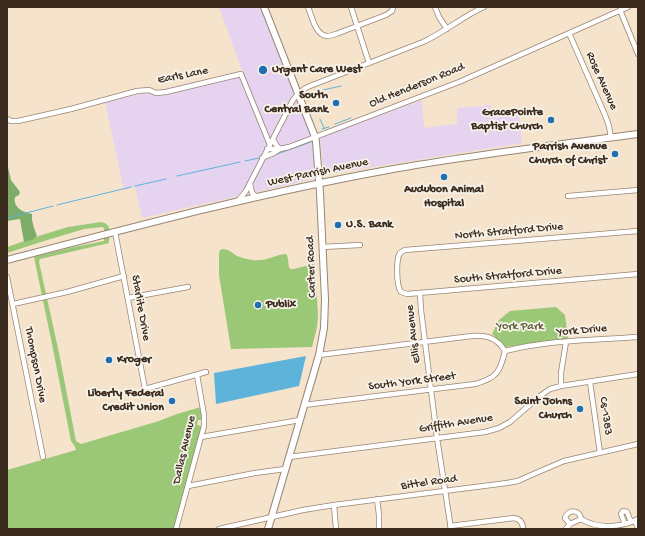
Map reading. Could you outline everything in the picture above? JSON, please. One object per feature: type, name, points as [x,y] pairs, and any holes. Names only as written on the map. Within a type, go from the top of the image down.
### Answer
[{"type":"main road","name":"Carter Road","points":[[264,7],[316,142],[325,315],[319,355],[268,529]]},
{"type":"main road","name":"West Parrish Avenue","points":[[7,260],[257,197],[319,183],[442,161],[638,134]]},
{"type":"street","points":[[308,7],[317,30],[325,36],[357,27],[386,15],[392,11],[393,7]]},
{"type":"street","points":[[351,7],[369,63]]},
{"type":"street","points":[[435,7],[439,17],[447,29]]},
{"type":"street","name":"Old Henderson Road","points":[[269,147],[280,149],[459,82],[628,7]]},
{"type":"street","points":[[237,202],[250,183],[294,100],[303,89],[423,42],[436,36],[464,17],[481,8]]},
{"type":"street","points":[[620,10],[638,54]]},
{"type":"street","name":"Rose Avenue","points":[[569,33],[606,115],[610,138]]},
{"type":"street","name":"Earls Lane","points":[[7,119],[14,121],[22,120],[137,91],[149,90],[156,93],[166,92],[241,74],[269,147]]},
{"type":"street","points":[[262,158],[280,149],[273,139]]},
{"type":"street","points":[[250,183],[252,194],[257,197]]},
{"type":"street","points":[[249,199],[250,183]]},
{"type":"street","points":[[568,196],[638,190]]},
{"type":"street","name":"North Stratford Drive","points":[[398,271],[398,255],[405,250],[638,231]]},
{"type":"street","name":"Starlite Drive","points":[[116,232],[145,389],[197,375]]},
{"type":"street","points":[[322,247],[360,245]]},
{"type":"street","name":"South Stratford Drive","points":[[398,271],[398,287],[401,292],[407,294],[638,274]]},
{"type":"street","points":[[12,304],[124,276]]},
{"type":"street","name":"Thompson Drive","points":[[7,277],[43,457]]},
{"type":"street","points":[[128,298],[188,287]]},
{"type":"street","name":"Ellis Avenue","points":[[420,293],[437,438],[450,528]]},
{"type":"street","points":[[319,355],[472,336],[482,336],[494,340],[505,351]]},
{"type":"street","name":"York Drive","points":[[505,351],[566,342],[638,337]]},
{"type":"street","points":[[561,386],[561,373],[566,342]]},
{"type":"street","name":"South York Street","points":[[304,405],[475,384],[486,381],[498,372],[502,364],[505,351]]},
{"type":"street","points":[[197,375],[206,372]]},
{"type":"street","name":"Griffith Avenue","points":[[289,457],[485,432],[499,428],[515,418],[545,392],[561,386],[638,374]]},
{"type":"street","name":"Dallas Avenue","points":[[176,529],[204,426],[204,415],[197,375]]},
{"type":"street","name":"Cs-1383","points":[[590,382],[600,453]]},
{"type":"street","points":[[201,437],[300,420]]},
{"type":"street","name":"Bittel Road","points":[[219,529],[303,510],[518,480],[564,461],[638,444]]},
{"type":"street","points":[[188,486],[285,469]]},
{"type":"street","points":[[377,499],[380,515],[379,529]]},
{"type":"street","points":[[334,505],[336,529]]},
{"type":"street","points":[[625,524],[621,514],[624,511],[627,512],[635,521],[638,528]]},
{"type":"street","points":[[570,524],[565,518],[570,512],[578,513],[581,519],[587,523],[602,526],[625,524],[635,521]]},
{"type":"street","points":[[450,528],[514,518],[521,521],[523,529]]},
{"type":"street","points":[[566,529],[570,524],[581,519]]},
{"type":"shaded area","points":[[219,7],[262,7],[311,133],[314,143],[315,176],[313,179],[142,218],[135,187],[124,190],[105,102],[242,71]]},
{"type":"shaded area","points":[[422,100],[424,128],[457,124],[457,108],[491,105],[491,111],[519,108],[522,143],[329,174],[324,172],[320,137]]},
{"type":"green space","points":[[7,163],[11,180],[20,192],[19,195],[15,197],[17,207],[22,211],[32,214],[32,220],[37,236],[32,240],[24,242],[20,219],[7,221]]},
{"type":"green space","points":[[101,222],[105,223],[109,227],[109,243],[40,259],[39,262],[76,441],[81,444],[201,407],[202,420],[198,420],[197,425],[202,426],[174,529],[7,529],[7,470],[76,450],[71,441],[34,257],[104,241],[104,228],[84,229],[7,253],[7,247],[68,227]]},
{"type":"green space","points":[[220,250],[229,250],[237,256],[252,260],[262,260],[286,254],[290,269],[313,264],[315,265],[318,315],[317,327],[312,347],[231,349],[219,275],[219,253]]},
{"type":"green space","name":"York Park","points":[[556,307],[565,315],[568,339],[505,347],[492,334],[499,320],[510,311]]},
{"type":"water","points":[[306,356],[299,386],[216,404],[214,373]]},
{"type":"waterway","points":[[323,90],[341,86]]},
{"type":"waterway","points":[[311,95],[317,93]]},
{"type":"waterway","points":[[335,124],[351,118]]},
{"type":"waterway","points":[[320,119],[324,128]]},
{"type":"waterway","points":[[322,129],[329,127]]},
{"type":"waterway","points":[[277,154],[311,142]]},
{"type":"waterway","points":[[245,161],[259,158]]},
{"type":"waterway","points":[[177,176],[240,162]]},
{"type":"waterway","points":[[135,186],[166,179]]},
{"type":"waterway","points":[[57,205],[131,187]]},
{"type":"waterway","points":[[7,218],[53,206]]},
{"type":"place","name":"Urgent Care West","points":[[263,70]]},
{"type":"place","name":"South Central Bank","points":[[336,103]]},
{"type":"place","name":"GracePointe Baptist Church","points":[[551,120]]},
{"type":"place","name":"Parrish Avenue Church of Christ","points":[[615,154]]},
{"type":"place","name":"Audubon Animal Hospital","points":[[444,177]]},
{"type":"place","name":"U.S. Bank","points":[[338,225]]},
{"type":"place","name":"Publix","points":[[258,305]]},
{"type":"place","name":"Kroger","points":[[109,360]]},
{"type":"place","name":"Liberty Federal Credit Union","points":[[172,401]]},
{"type":"place","name":"Saint Johns Church","points":[[580,409]]}]
